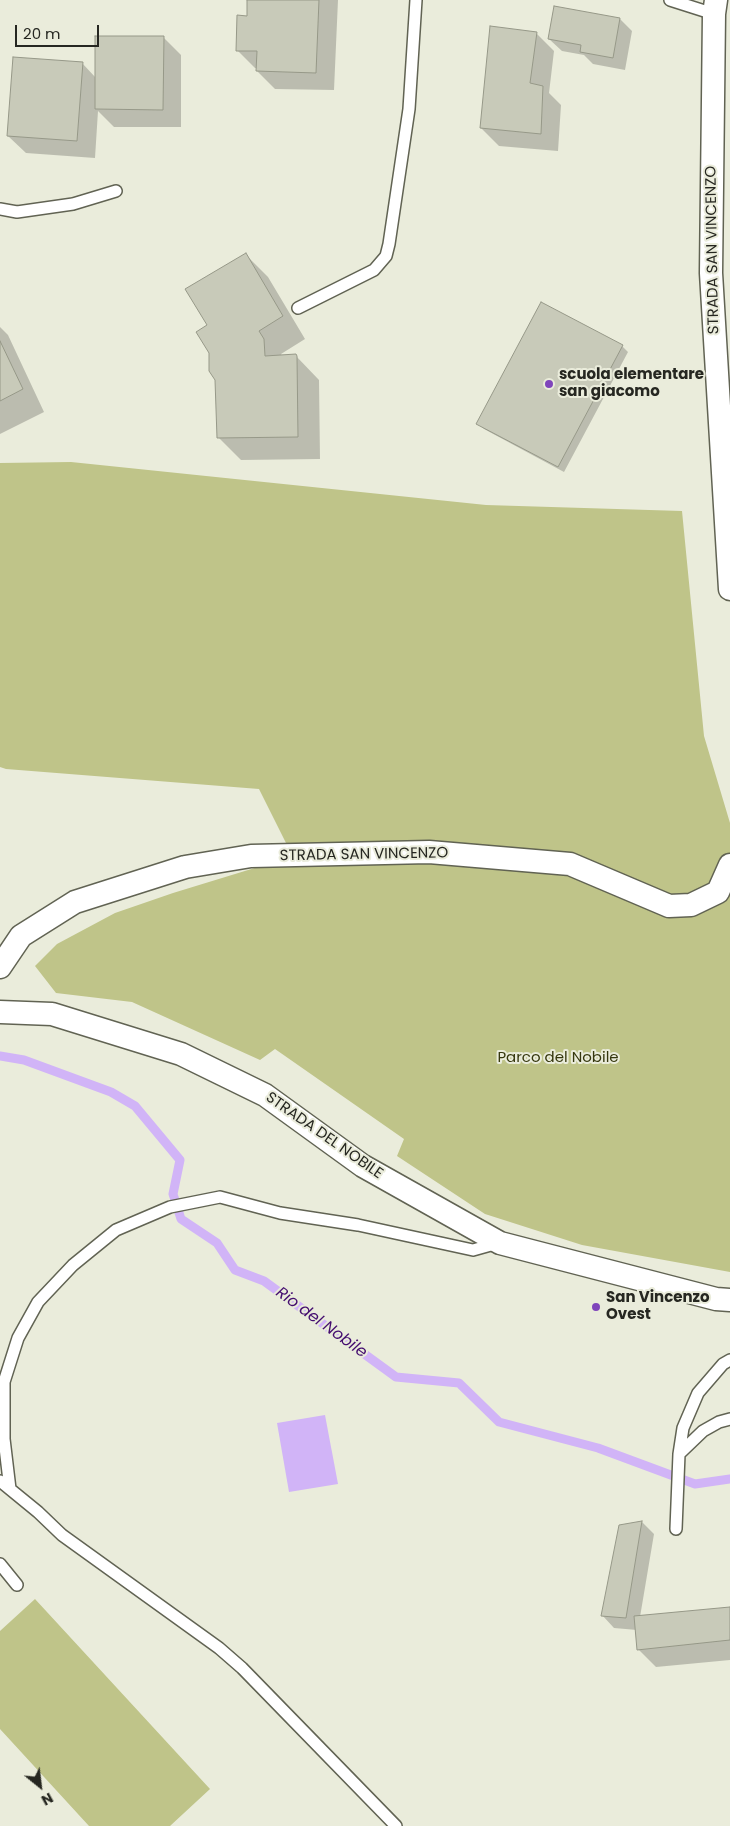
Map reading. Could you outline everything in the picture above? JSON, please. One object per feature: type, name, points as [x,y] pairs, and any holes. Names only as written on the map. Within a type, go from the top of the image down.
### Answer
[{"type":"street","name":"STRADA SAN VINCENZO","points":[[715,7],[710,273],[730,589]]},
{"type":"street","name":"STRADA SAN VINCENZO","points":[[0,967],[21,936],[75,902],[186,867],[251,856],[429,852],[570,864],[669,906],[691,905],[718,892],[730,865]]},
{"type":"street","name":"STRADA DEL NOBILE","points":[[0,1012],[52,1014],[182,1054],[265,1095],[363,1166],[500,1243],[716,1299],[730,1300]]},
{"type":"lane","points":[[298,308],[374,270],[386,256],[391,235],[409,108],[416,0]]},
{"type":"lane","points":[[670,0],[715,7]]},
{"type":"lane","points":[[0,209],[17,212],[73,204],[116,191]]},
{"type":"lane","points":[[10,1489],[4,1439],[4,1382],[18,1338],[38,1302],[73,1265],[116,1230],[170,1207],[220,1197],[280,1213],[358,1225],[473,1250],[500,1243]]},
{"type":"lane","points":[[676,1529],[679,1454],[683,1428],[698,1393],[722,1364],[730,1360]]},
{"type":"lane","points":[[679,1454],[703,1432],[719,1422],[730,1419]]},
{"type":"lane","points":[[0,1482],[62,1535],[219,1648],[242,1668],[396,1826]]},
{"type":"lane","points":[[0,1564],[17,1585]]},
{"type":"green space","name":"Parco del Nobile","points":[[71,462],[486,505],[682,511],[704,736],[730,823],[730,1272],[582,1245],[485,1214],[397,1156],[404,1139],[275,1049],[260,1060],[132,1002],[56,993],[35,966],[57,944],[115,913],[173,893],[271,863],[296,863],[259,789],[0,767],[0,463]]},
{"type":"green space","points":[[35,1599],[210,1789],[170,1826],[89,1826],[0,1729],[0,1631]]},
{"type":"shaded area","points":[[325,1415],[338,1484],[289,1492],[277,1423]]},
{"type":"building","points":[[247,0],[319,0],[316,73],[256,71],[257,51],[236,51],[237,15],[247,16]]},
{"type":"building","points":[[554,6],[620,18],[613,58],[580,52],[581,45],[548,39]]},
{"type":"building","points":[[490,26],[537,32],[530,83],[543,86],[541,134],[480,128]]},
{"type":"building","points":[[95,36],[164,36],[163,110],[95,109]]},
{"type":"building","points":[[13,57],[83,62],[77,141],[7,136]]},
{"type":"building","points":[[246,253],[283,316],[259,331],[264,339],[265,356],[296,354],[297,356],[298,437],[217,438],[215,380],[209,371],[209,353],[196,332],[207,325],[185,289]]},
{"type":"building","name":"scuola elementare san giacomo","points":[[541,302],[623,345],[558,467],[476,424]]},
{"type":"building","points":[[0,341],[23,389],[0,401]]},
{"type":"building","points":[[642,1521],[626,1618],[601,1616],[619,1525]]},
{"type":"building","points":[[730,1607],[730,1640],[637,1650],[634,1616]]},
{"type":"waterway","name":"Rio del Nobile","points":[[0,1056],[24,1060],[111,1092],[135,1106],[180,1160],[173,1194],[181,1219],[217,1243],[235,1270],[264,1281],[396,1377],[459,1383],[499,1422],[598,1448],[695,1484],[730,1479]]},
{"type":"place","name":"scuola elementare san giacomo","points":[[549,384]]},
{"type":"place","name":"San Vincenzo Ovest","points":[[596,1307]]}]
